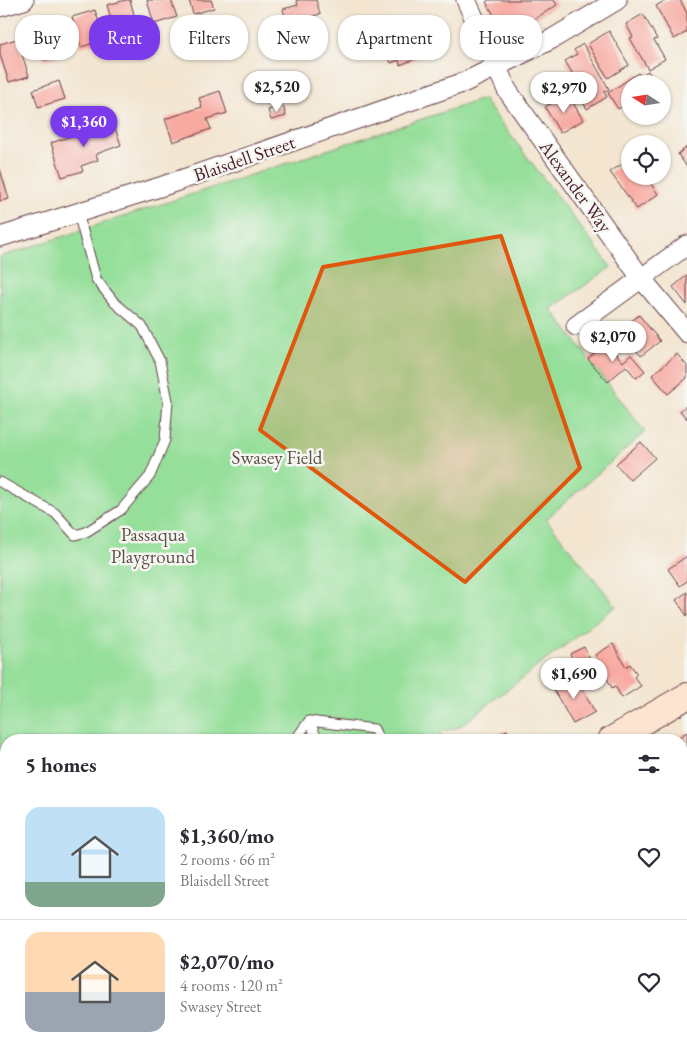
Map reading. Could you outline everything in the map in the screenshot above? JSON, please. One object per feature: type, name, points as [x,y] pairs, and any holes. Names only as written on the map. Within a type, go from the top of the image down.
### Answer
[{"type":"street","points":[[0,7],[24,0]]},
{"type":"street","name":"Alexander Way","points":[[466,0],[507,90],[641,278],[687,333]]},
{"type":"street","name":"Blaisdell Street","points":[[0,237],[163,186],[456,86],[552,39],[617,0]]},
{"type":"street","points":[[576,326],[687,245]]},
{"type":"street","points":[[621,734],[687,696]]},
{"type":"lane","points":[[0,482],[55,513],[75,535],[86,532],[120,510],[150,476],[165,440],[168,401],[160,361],[142,326],[114,302],[96,279],[78,213]]},
{"type":"lane","points":[[299,734],[309,721]]},
{"type":"lane","points":[[309,721],[315,734]]},
{"type":"lane","points":[[309,721],[374,729],[376,734]]},
{"type":"highlighted area","points":[[501,236],[580,468],[465,582],[260,430],[323,267]]},
{"type":"green space","name":"Swasey Field","points":[[483,99],[611,267],[551,309],[645,432],[546,519],[616,606],[459,727],[440,732],[441,734],[0,734],[0,257]]},
{"type":"building","points":[[130,0],[134,15],[110,15],[107,5]]},
{"type":"building","points":[[147,0],[171,0],[176,15],[170,15],[170,19],[160,22],[160,15],[151,15]]},
{"type":"building","points":[[189,0],[211,0],[214,8],[193,14]]},
{"type":"building","points":[[296,0],[316,0],[320,14],[285,15],[283,9],[298,5]]},
{"type":"building","points":[[489,0],[554,0],[557,5],[541,15],[494,15],[486,2]]},
{"type":"building","points":[[666,0],[680,0],[687,13],[687,32],[674,39],[656,6]]},
{"type":"building","points":[[95,10],[96,15],[89,15],[89,45],[81,47],[79,40],[79,15]]},
{"type":"building","points":[[643,14],[657,39],[654,40],[665,59],[648,69],[630,38],[633,37],[626,24]]},
{"type":"building","points":[[609,31],[629,65],[608,78],[588,44]]},
{"type":"building","points":[[15,40],[15,60],[24,60],[29,76],[9,82],[0,55],[0,44]]},
{"type":"building","points":[[583,44],[609,89],[604,92],[607,97],[587,109],[575,89],[580,86],[565,61],[577,54],[574,50]]},
{"type":"building","points":[[399,60],[412,60],[400,65]]},
{"type":"building","points":[[648,71],[650,75],[642,75]]},
{"type":"building","points":[[59,81],[65,99],[38,107],[33,90]]},
{"type":"building","points":[[621,84],[621,107],[618,109],[608,93]]},
{"type":"building","points":[[220,91],[227,113],[207,119],[211,129],[173,142],[165,119],[202,107],[199,98]]},
{"type":"building","points":[[568,94],[583,120],[560,133],[545,107]]},
{"type":"building","points":[[283,106],[286,116],[271,120],[268,110]]},
{"type":"building","points":[[113,122],[121,145],[96,154],[98,160],[81,166],[83,171],[62,177],[51,143]]},
{"type":"building","points":[[687,147],[687,167],[678,154]]},
{"type":"building","points":[[621,165],[621,185],[652,185],[658,194],[637,209],[610,172]]},
{"type":"building","points":[[0,169],[9,199],[0,201]]},
{"type":"building","points":[[687,275],[687,305],[673,287]]},
{"type":"building","points":[[639,315],[660,341],[641,356],[620,330]]},
{"type":"building","points":[[606,343],[623,362],[631,355],[645,371],[636,378],[626,366],[608,382],[588,359]]},
{"type":"building","points":[[677,354],[687,366],[687,378],[668,394],[652,375]]},
{"type":"building","points":[[687,405],[687,419],[680,411]]},
{"type":"building","points":[[641,442],[655,458],[630,480],[616,464]]},
{"type":"building","points":[[687,556],[687,581],[680,586],[668,569]]},
{"type":"building","points":[[687,592],[687,616],[676,600]]},
{"type":"building","points":[[613,644],[626,667],[630,664],[637,674],[634,677],[641,686],[622,698],[615,686],[612,688],[595,655]]},
{"type":"building","points":[[584,647],[593,665],[579,672],[570,654]]},
{"type":"building","points":[[574,675],[595,712],[573,724],[552,687]]},
{"type":"building","points":[[507,730],[509,734],[499,734]]},
{"type":"park label","name":"Passaqua Playground","points":[[153,545]]}]
